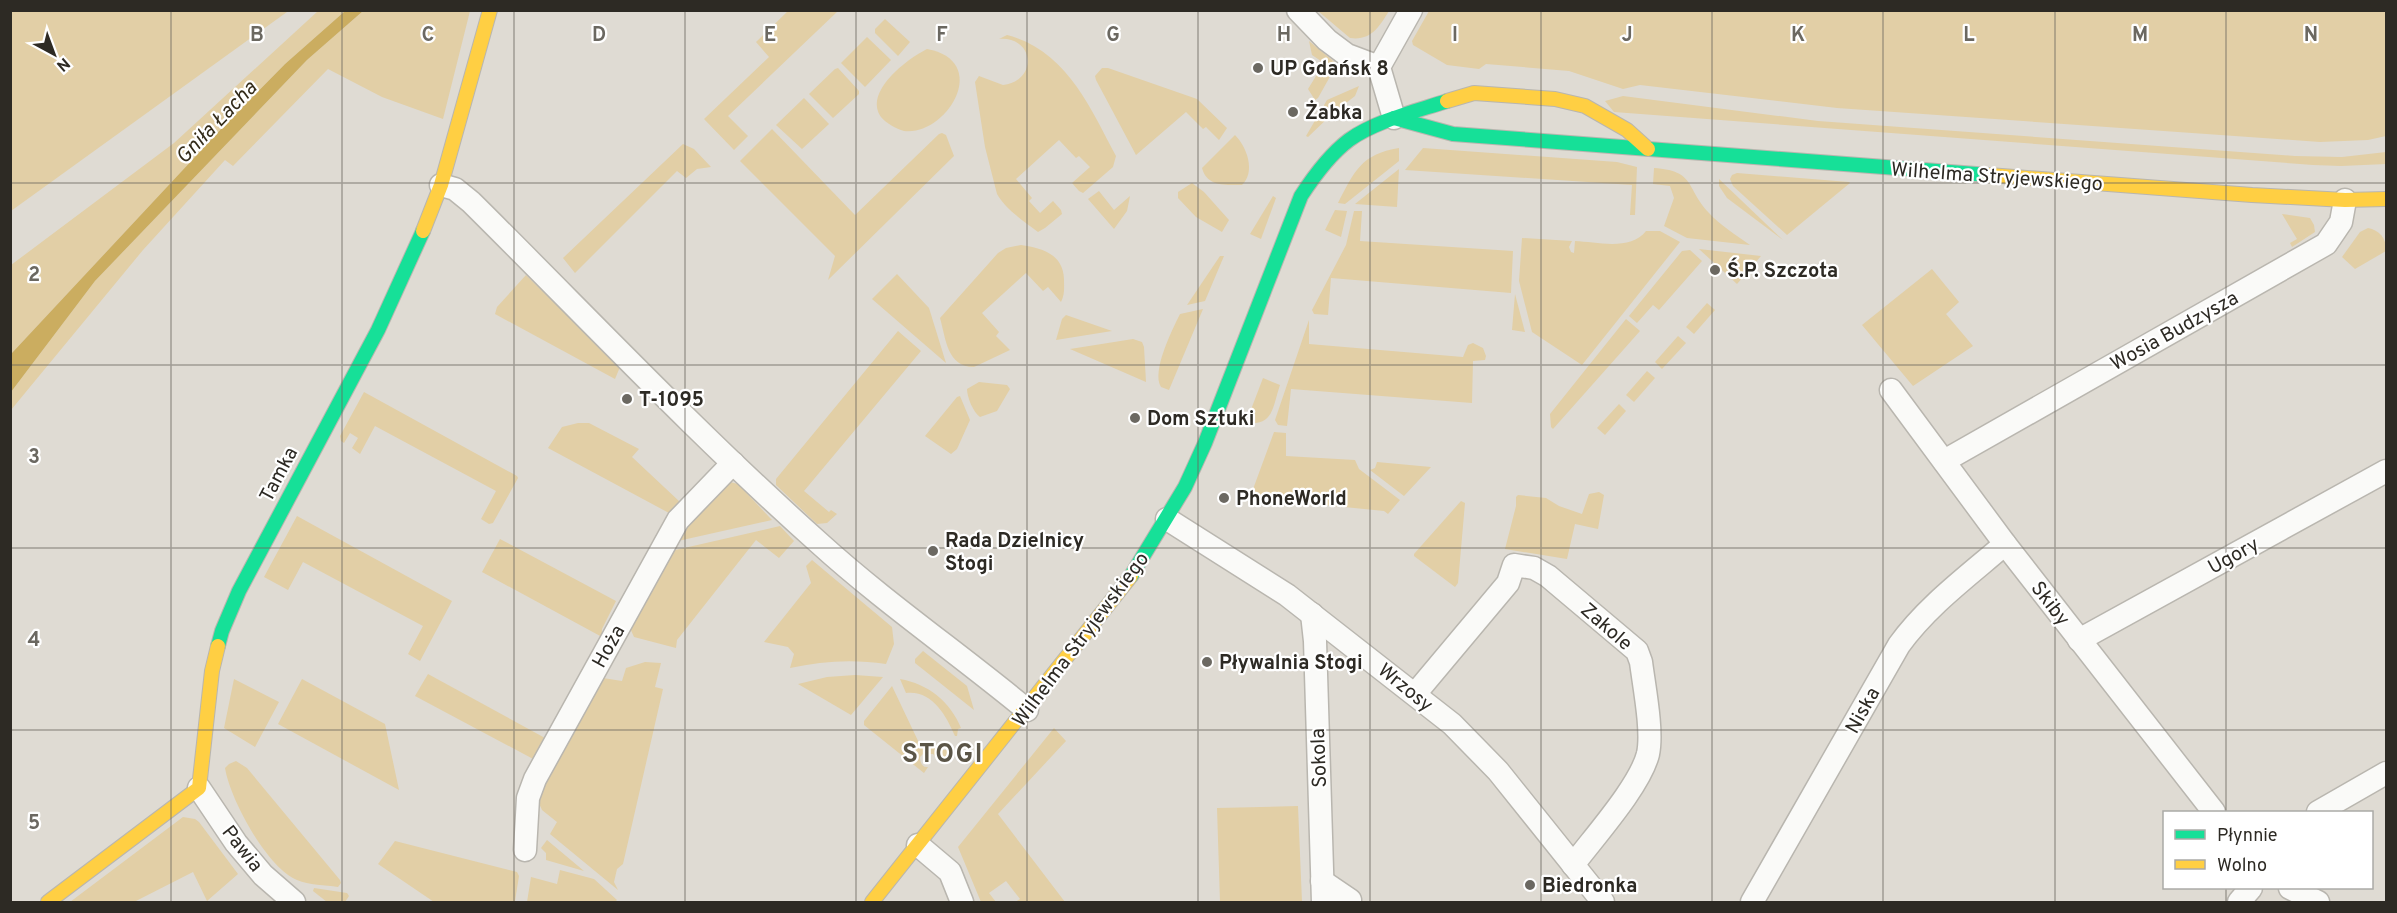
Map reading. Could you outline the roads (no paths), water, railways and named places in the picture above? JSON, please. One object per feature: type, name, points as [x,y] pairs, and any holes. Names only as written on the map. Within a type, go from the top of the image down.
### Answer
[{"type":"street","name":"Tamka","points":[[199,788],[207,700],[222,631],[244,580],[378,330],[415,252],[441,185],[490,10]]},
{"type":"street","points":[[1298,10],[1327,40],[1347,55],[1379,66]]},
{"type":"street","points":[[1394,118],[1379,66],[1411,10]]},
{"type":"street","name":"Wilhelma Stryjewskiego","points":[[872,903],[1123,590],[1167,519],[1185,487],[1204,443],[1301,196],[1317,171],[1349,140],[1394,118],[1474,93],[1555,99],[1585,106],[1627,130],[1648,149]]},
{"type":"street","name":"Wilhelma Stryjewskiego","points":[[1394,118],[1453,134],[2345,200]]},
{"type":"street","points":[[441,185],[455,189],[471,202],[602,335],[817,541],[869,587],[1027,710]]},
{"type":"street","points":[[2345,200],[2386,199]]},
{"type":"street","name":"Wosia Budzysza","points":[[1944,461],[2326,244],[2341,222],[2345,200]]},
{"type":"street","name":"Skiby","points":[[1891,390],[2005,544],[2212,811]]},
{"type":"street","name":"Hoża","points":[[525,850],[528,798],[535,779],[678,520],[734,463]]},
{"type":"street","name":"Ugory","points":[[2079,640],[2386,471]]},
{"type":"street","name":"Wrzosy","points":[[1167,519],[1261,577],[1452,724],[1498,771],[1603,903]]},
{"type":"street","name":"Niska","points":[[1752,903],[1899,645],[1930,609],[2005,544]]},
{"type":"street","name":"Zakole","points":[[1415,694],[1508,584],[1514,565],[1534,568],[1548,576],[1637,651],[1641,662],[1644,689],[1648,753],[1636,782],[1573,865]]},
{"type":"street","name":"Sokola","points":[[1312,614],[1315,641],[1322,892]]},
{"type":"street","points":[[2321,811],[2386,773]]},
{"type":"street","points":[[48,903],[199,788]]},
{"type":"street","name":"Pawia","points":[[199,788],[236,843],[263,875],[294,903]]},
{"type":"street","points":[[918,845],[950,872],[962,903]]},
{"type":"street","points":[[2239,903],[2250,889]]},
{"type":"street","points":[[2292,889],[2318,903]]},
{"type":"street","points":[[1322,892],[1350,900]]},
{"type":"place","name":"UP Gdańsk 8","points":[[1258,68]]},
{"type":"place","name":"Żabka","points":[[1293,112]]},
{"type":"place","name":"Ś.P. Szczota","points":[[1715,270]]},
{"type":"place","name":"T-1095","points":[[627,399]]},
{"type":"place","name":"Dom Sztuki","points":[[1135,418]]},
{"type":"place","name":"PhoneWorld","points":[[1224,498]]},
{"type":"place","name":"Rada Dzielnicy Stogi","points":[[933,551]]},
{"type":"place","name":"Pływalnia Stogi","points":[[1207,662]]},
{"type":"place","name":"Biedronka","points":[[1530,885]]},
{"type":"district","name":"STOGI","points":[[943,753]]},
{"type":"water label","name":"Gniła Łacha","points":[[216,122]]}]
